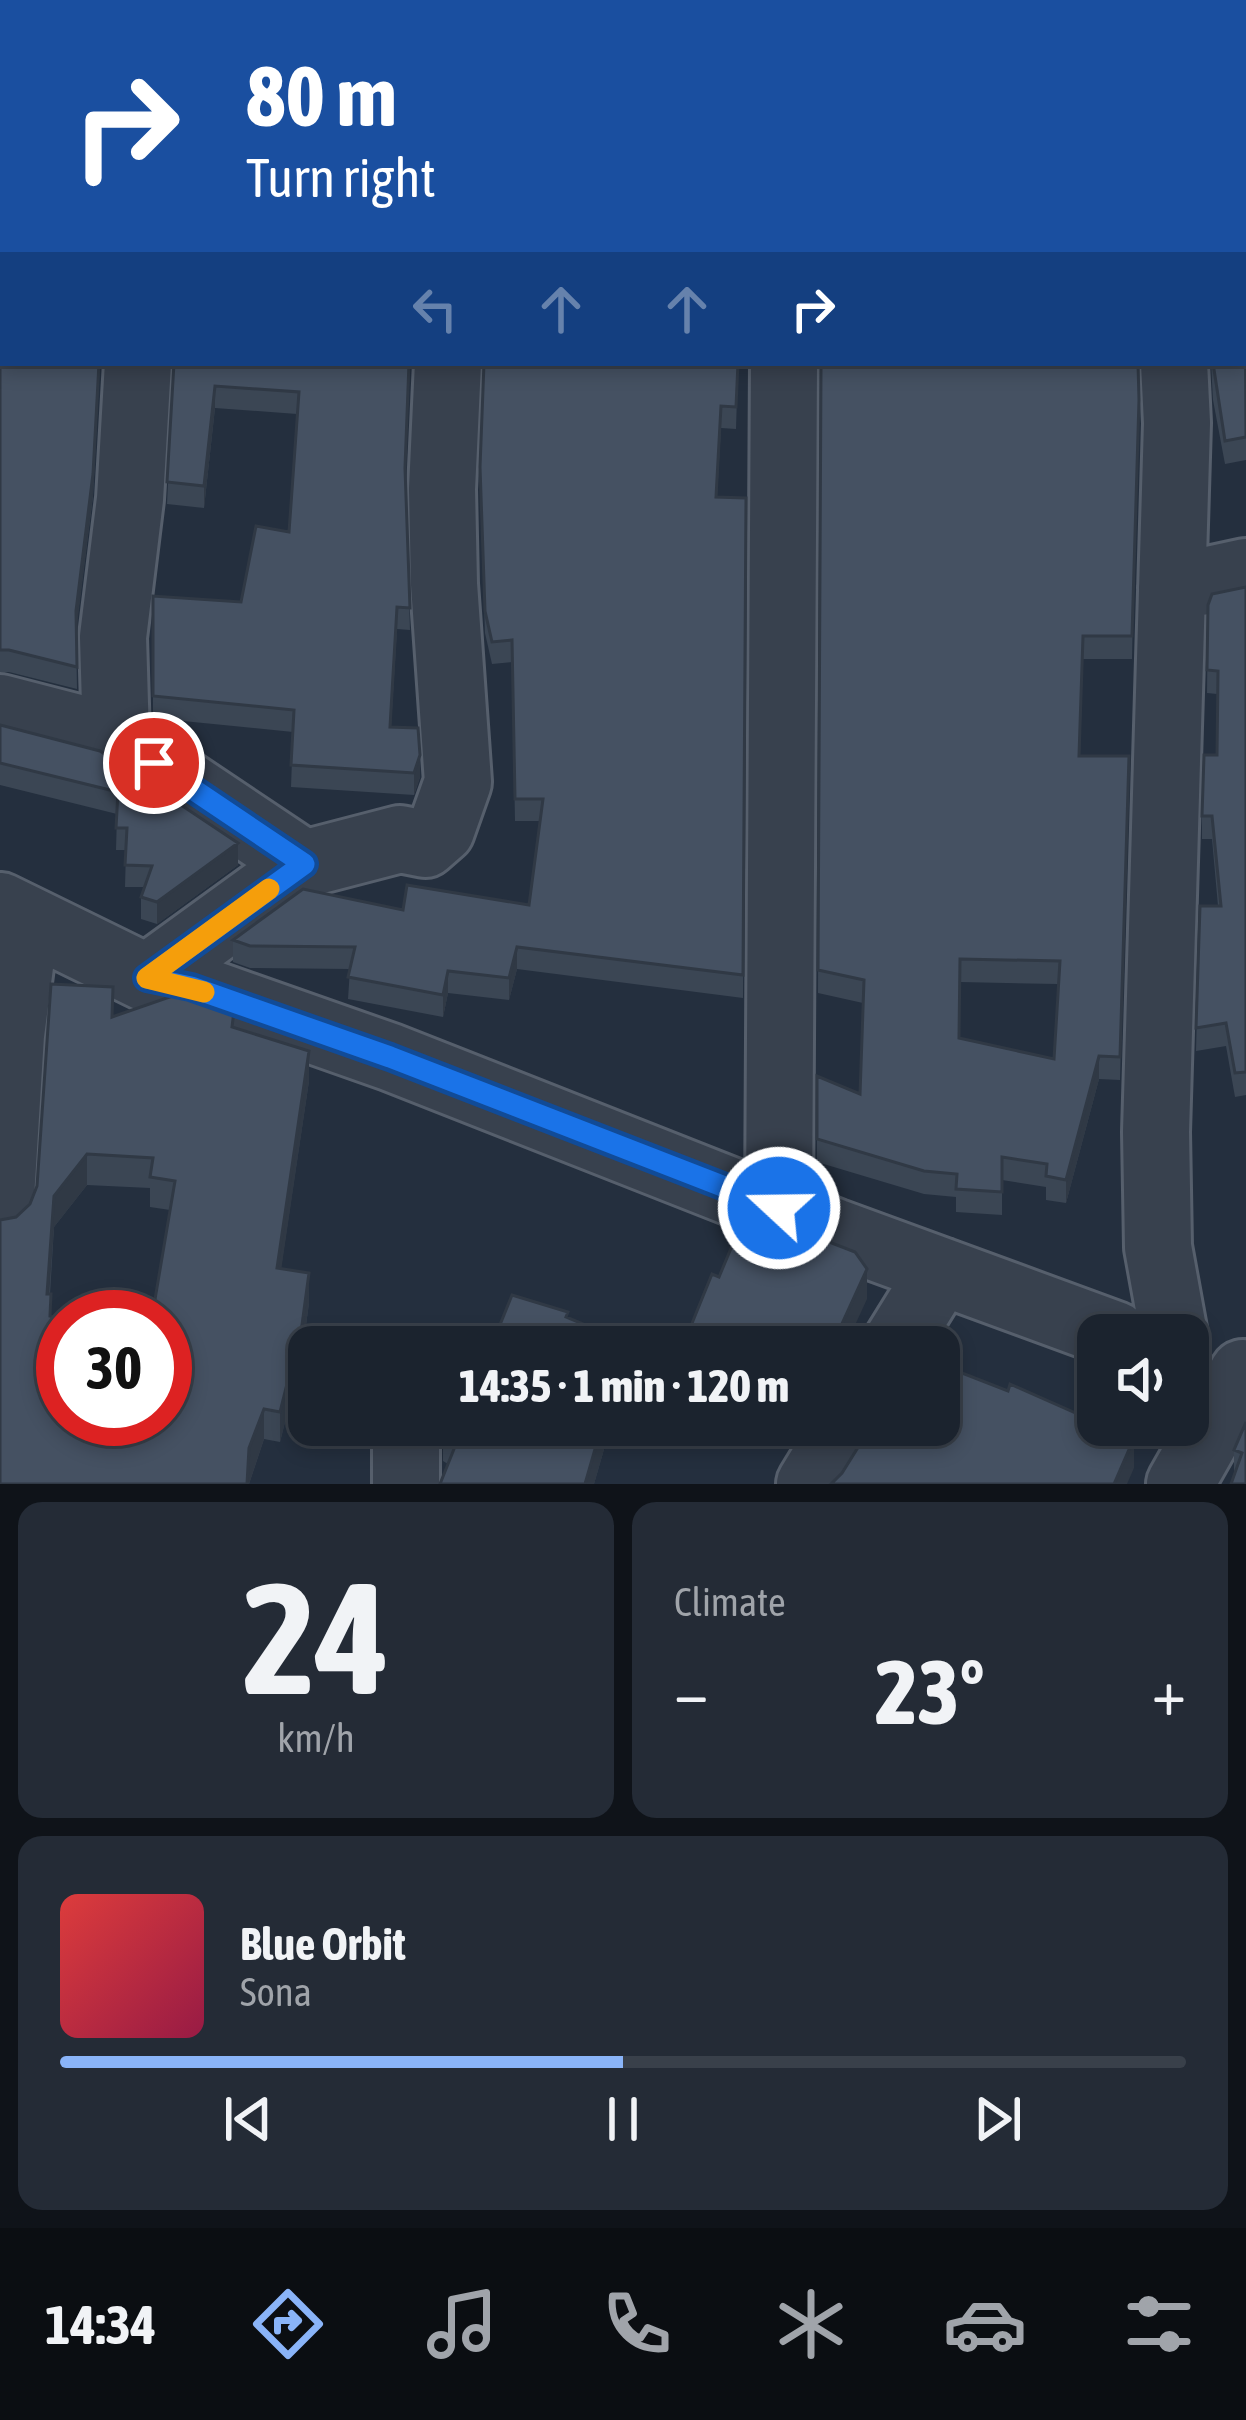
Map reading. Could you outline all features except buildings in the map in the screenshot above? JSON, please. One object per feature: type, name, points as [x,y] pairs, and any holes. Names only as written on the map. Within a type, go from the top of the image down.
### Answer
[{"type":"street","points":[[116,738],[113,638],[130,499],[139,366]]},
{"type":"street","points":[[147,978],[304,864],[400,839],[425,844],[441,830],[458,782],[442,488],[448,366]]},
{"type":"street","points":[[779,1208],[784,366]]},
{"type":"street","points":[[1170,1314],[1158,1247],[1156,1132],[1177,423],[1174,366]]},
{"type":"street","points":[[1172,588],[1246,572]]},
{"type":"street","points":[[0,708],[116,738],[304,864]]},
{"type":"street","points":[[0,1213],[13,913],[147,978],[191,987],[390,1057],[1077,1321]]},
{"type":"street","points":[[907,1326],[941,1271]]},
{"type":"street","points":[[1180,1484],[1226,1369]]},
{"type":"street","points":[[810,1484],[833,1446]]},
{"type":"slow traffic","points":[[204,992],[147,978],[269,889]]},
{"type":"route","points":[[154,763],[304,864],[147,978],[191,987],[390,1057],[779,1208]]}]
